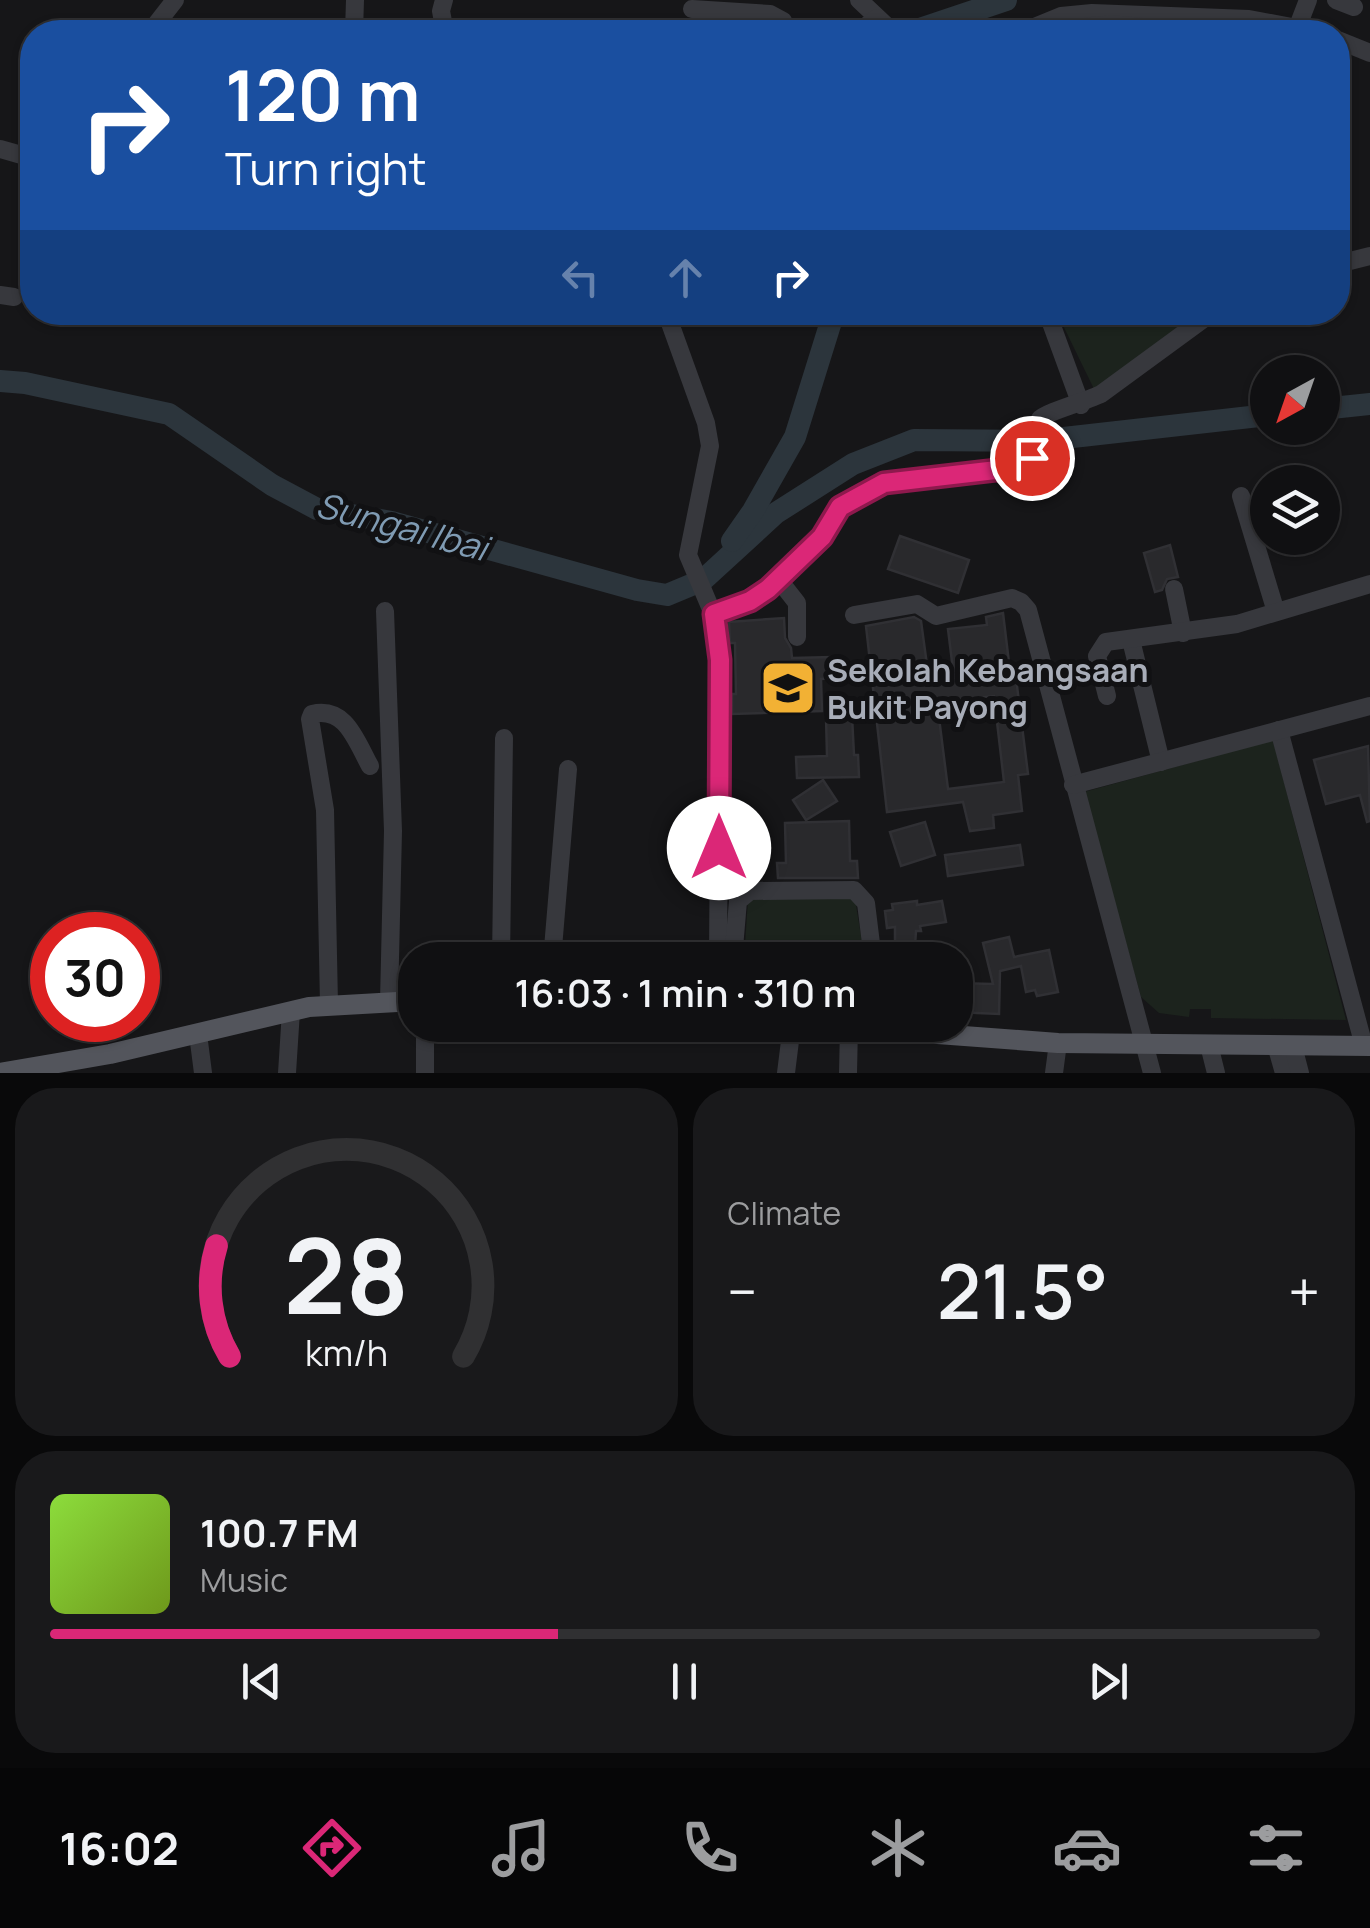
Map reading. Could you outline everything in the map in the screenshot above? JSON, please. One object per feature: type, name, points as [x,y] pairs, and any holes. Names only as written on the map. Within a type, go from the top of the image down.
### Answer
[{"type":"main road","points":[[0,1073],[110,1054],[291,1010],[398,1001]]},
{"type":"main road","points":[[973,1035],[1058,1042],[1367,1046]]},
{"type":"street","points":[[160,20],[176,0]]},
{"type":"street","points":[[1336,0],[1354,7]]},
{"type":"street","points":[[861,1],[880,20]]},
{"type":"street","points":[[692,9],[770,14],[782,20]]},
{"type":"street","points":[[1051,20],[1092,13],[1159,20]]},
{"type":"street","points":[[671,325],[706,424],[710,446],[688,548],[690,562],[711,609],[720,660],[718,942]]},
{"type":"street","points":[[1052,325],[1082,405]]},
{"type":"street","points":[[711,609],[750,601],[779,580],[822,537],[840,507],[884,483],[1022,467],[1032,458],[1044,414],[1082,405],[1196,325]]},
{"type":"street","points":[[1241,496],[1276,612]]},
{"type":"street","points":[[779,580],[797,603],[797,638]]},
{"type":"street","points":[[1106,696],[1097,656],[1106,642],[1237,624],[1370,584]]},
{"type":"street","points":[[1174,589],[1183,633]]},
{"type":"street","points":[[854,614],[918,604],[936,616],[1012,598],[1028,610],[1152,1073]]},
{"type":"street","points":[[384,611],[393,831],[389,1001]]},
{"type":"street","points":[[1131,640],[1162,762]]},
{"type":"street","points":[[1074,785],[1370,706]]},
{"type":"street","points":[[329,1004],[326,810],[312,714],[329,712],[344,721],[370,766]]},
{"type":"street","points":[[1279,730],[1367,1046]]},
{"type":"street","points":[[501,942],[504,738]]},
{"type":"street","points":[[554,942],[568,768]]},
{"type":"street","points":[[735,942],[738,902],[750,890],[854,890],[866,904],[871,942]]},
{"type":"street","points":[[287,1073],[291,1010]]},
{"type":"street","points":[[198,1034],[204,1073]]},
{"type":"street","points":[[425,1042],[425,1073]]},
{"type":"street","points":[[786,1073],[790,1042]]},
{"type":"street","points":[[848,1073],[849,1042]]},
{"type":"street","points":[[1054,1073],[1058,1042]]},
{"type":"street","points":[[1209,1045],[1216,1073]]},
{"type":"street","points":[[1284,1045],[1284,1073]]},
{"type":"street","points":[[1284,1045],[1300,1073]]},
{"type":"shaded area","points":[[1063,325],[1187,325],[1094,389]]},
{"type":"shaded area","points":[[1273,740],[1346,1020],[1211,1018],[1211,1009],[1190,1009],[1189,1017],[1159,1013],[1141,997],[1084,792]]},
{"type":"shaded area","points":[[748,899],[855,899],[862,942],[745,942]]},
{"type":"building","points":[[900,536],[969,560],[958,593],[888,569]]},
{"type":"building","points":[[1170,545],[1178,577],[1167,579],[1162,590],[1155,592],[1144,553]]},
{"type":"building","points":[[1003,613],[1010,671],[1015,670],[1028,774],[1018,775],[1022,811],[993,815],[994,828],[970,831],[963,802],[887,812],[866,626],[914,617],[921,621],[929,680],[954,678],[948,629],[987,625],[986,617]],"holes":[[[994,696],[1004,782],[948,789],[937,702]]]},
{"type":"building","points":[[784,618],[792,658],[832,657],[833,678],[821,679],[822,711],[732,714],[732,694],[736,694],[735,643],[730,643],[729,622]]},
{"type":"building","points":[[852,716],[859,777],[797,778],[796,757],[827,756],[826,717]]},
{"type":"building","points":[[1368,746],[1367,822],[1360,795],[1326,804],[1314,760]]},
{"type":"building","points":[[823,780],[837,801],[806,820],[793,800]]},
{"type":"building","points":[[849,821],[850,861],[857,861],[858,878],[778,878],[777,863],[786,863],[785,823]]},
{"type":"building","points":[[925,822],[935,855],[901,866],[890,832]]},
{"type":"building","points":[[1020,845],[1023,865],[948,876],[945,855]]},
{"type":"building","points":[[942,901],[946,922],[920,926],[915,942],[895,942],[895,927],[887,928],[885,911],[893,910],[892,904]]},
{"type":"building","points":[[1009,937],[1014,957],[1049,950],[1058,992],[1037,996],[1035,990],[1026,992],[1021,966],[1000,971],[999,1014],[973,1013],[973,983],[993,984],[983,943]]},
{"type":"waterway","points":[[947,20],[1006,0]]},
{"type":"waterway","points":[[732,541],[795,437],[830,325]]},
{"type":"waterway","name":"Sungai Ibai","points":[[0,381],[169,414],[272,485],[317,509],[392,522],[667,595],[703,580],[776,513],[853,464],[914,440],[1037,441],[1250,417]]},
{"type":"waterway","points":[[1340,407],[1370,404]]},
{"type":"place","name":"Sekolah Kebangsaan Bukit Payong","points":[[788,688]]},
{"type":"route","points":[[719,848],[720,660],[714,614],[750,601],[768,589],[822,537],[840,507],[884,483],[1022,467],[1032,458]]}]
